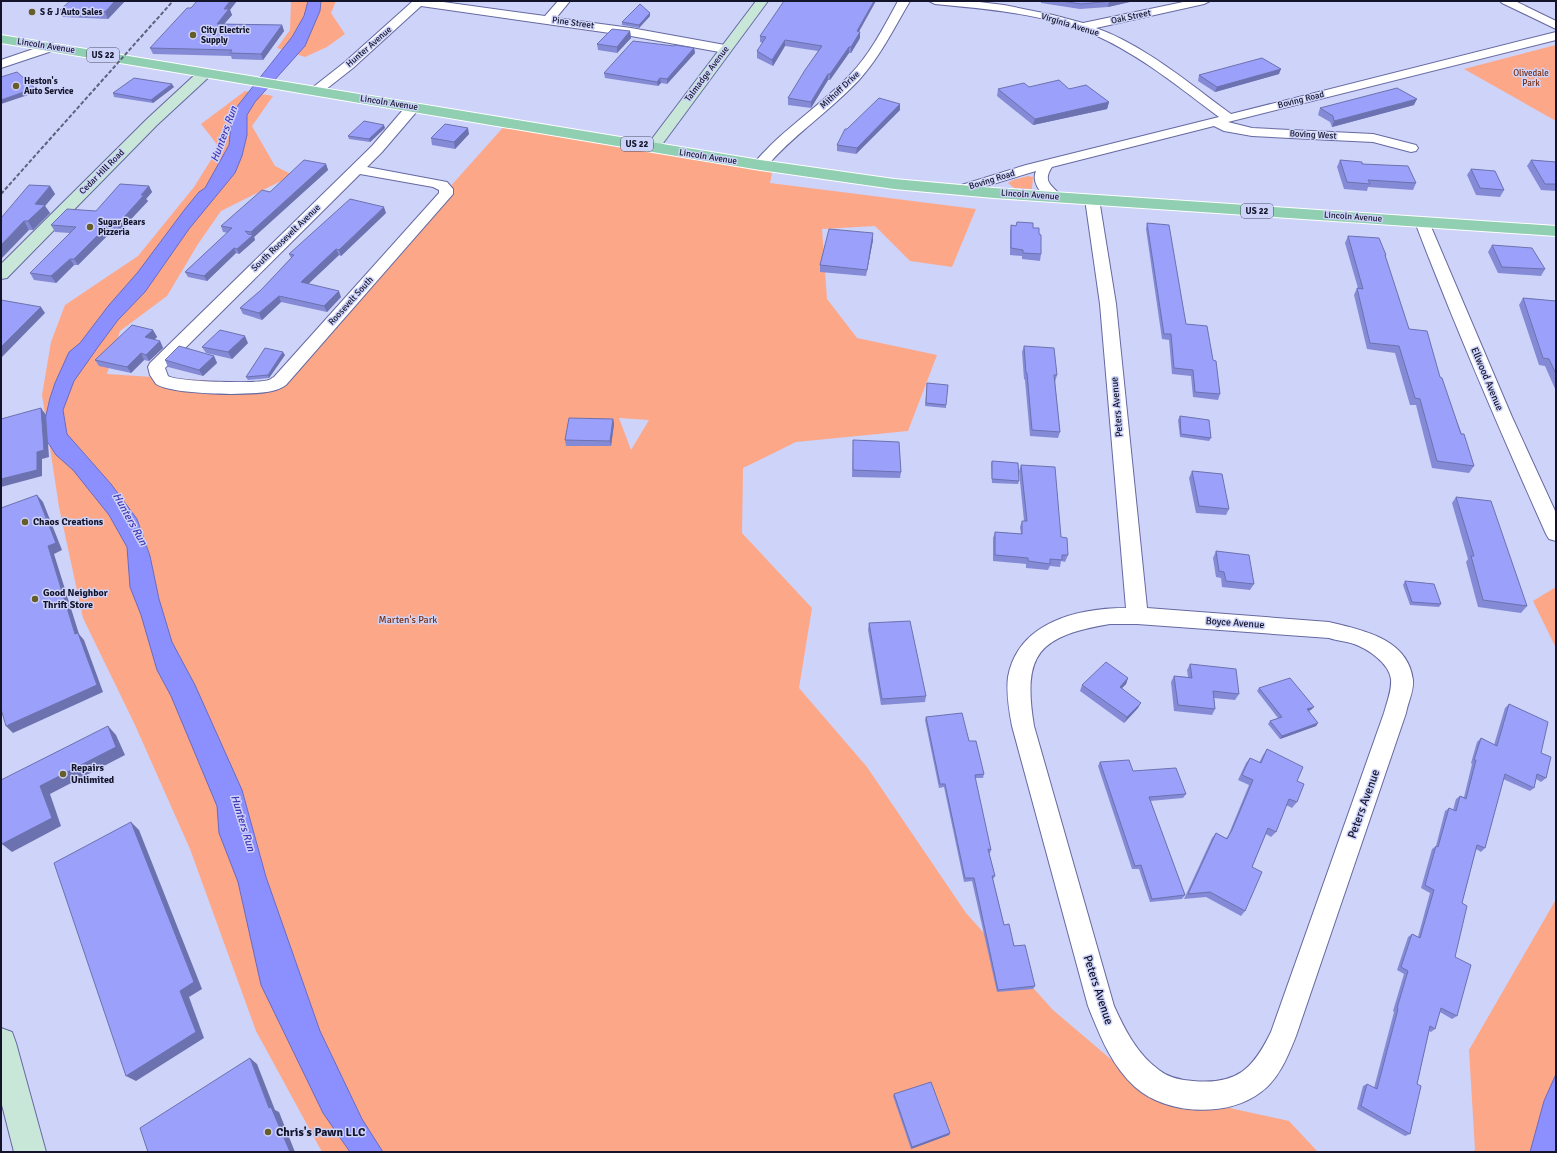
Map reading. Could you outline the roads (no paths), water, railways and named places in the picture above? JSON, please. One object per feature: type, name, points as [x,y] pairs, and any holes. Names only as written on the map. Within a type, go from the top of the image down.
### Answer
[{"type":"main road","name":"Talmadge Avenue","points":[[653,147],[762,1]]},
{"type":"main road","name":"Lincoln Avenue","points":[[1,39],[760,165],[894,184],[1055,197],[1422,222]]},
{"type":"main road","name":"Cedar Hill Road","points":[[1,274],[152,122],[205,73]]},
{"type":"main road","name":"US 22","points":[[1422,222],[1556,231]]},
{"type":"main road","points":[[1,1043],[30,1152]]},
{"type":"street","points":[[548,20],[564,1]]},
{"type":"street","name":"Mithoff Drive","points":[[760,165],[787,137],[838,94],[855,77],[875,50],[904,1]]},
{"type":"street","name":"Virginia Avenue","points":[[935,1],[1024,13],[1082,27],[1118,42],[1229,118]]},
{"type":"street","name":"Oak Street","points":[[1082,27],[1204,1]]},
{"type":"street","points":[[1506,1],[1556,26]]},
{"type":"street","name":"Pine Street","points":[[419,2],[631,32],[725,49]]},
{"type":"street","name":"Hunter Avenue","points":[[316,91],[355,60],[419,2]]},
{"type":"street","name":"Boving Road","points":[[960,190],[1047,164],[1556,36]]},
{"type":"street","points":[[1,64],[51,47]]},
{"type":"street","name":"South Roosevelt Avenue","points":[[156,367],[357,169],[398,127],[413,107]]},
{"type":"street","name":"Boving West","points":[[1215,121],[1229,128],[1252,132],[1373,138],[1411,148]]},
{"type":"street","points":[[1047,164],[1041,172],[1040,178],[1046,190],[1055,197]]},
{"type":"street","name":"Roosevelt South","points":[[156,367],[157,373],[163,381],[171,384],[196,386],[270,386],[280,381],[287,375],[446,194],[446,189],[442,185],[435,183],[357,169]]},
{"type":"street","name":"Peters Avenue","points":[[1092,199],[1108,304],[1137,616]]},
{"type":"street","name":"Ellwood Avenue","points":[[1422,222],[1442,274],[1503,417],[1556,534]]},
{"type":"street","name":"Boyce Avenue","points":[[1062,626],[1086,619],[1110,616],[1137,616],[1329,630],[1359,637],[1375,645],[1390,656],[1398,668]]},
{"type":"street","name":"Peters Avenue","points":[[1062,626],[1042,638],[1024,656],[1017,685],[1018,706],[1101,1006],[1122,1051],[1136,1068],[1151,1082],[1168,1090],[1208,1097],[1237,1090],[1250,1084],[1262,1073],[1272,1060],[1283,1036],[1395,713],[1402,680],[1398,668]]},
{"type":"water","name":"Hunters Run","points":[[308,1],[321,1],[320,11],[305,46],[255,102],[247,115],[247,135],[242,156],[235,173],[189,229],[145,292],[118,320],[98,347],[74,381],[63,410],[67,434],[111,484],[137,519],[150,556],[159,599],[172,642],[195,685],[242,790],[266,877],[320,1031],[362,1119],[383,1152],[350,1152],[323,1113],[261,985],[238,882],[219,833],[217,806],[171,696],[157,670],[141,615],[130,587],[127,547],[109,515],[73,470],[56,455],[45,438],[44,424],[55,383],[69,352],[80,343],[109,305],[138,272],[185,209],[199,192],[205,188],[229,145],[232,113],[292,37],[304,16]]},
{"type":"water","points":[[1556,1074],[1556,1152],[1530,1152],[1544,1101]]},
{"type":"railway","points":[[1,194],[173,1]]},
{"type":"place","name":"S & J Auto Sales","points":[[32,12]]},
{"type":"place","name":"City Electric Supply","points":[[193,35]]},
{"type":"place","name":"Heston's Auto Service","points":[[16,86]]},
{"type":"place","name":"Sugar Bears Pizzeria","points":[[90,227]]},
{"type":"place","name":"Chaos Creations","points":[[25,522]]},
{"type":"place","name":"Good Neighbor Thrift Store","points":[[35,599]]},
{"type":"place","name":"Repairs Unlimited","points":[[63,774]]},
{"type":"place","name":"Chris's Pawn LLC","points":[[268,1132]]},
{"type":"park label","name":"Olivedale Park","points":[[1531,78]]},
{"type":"park label","name":"Marten's Park","points":[[408,620]]}]
